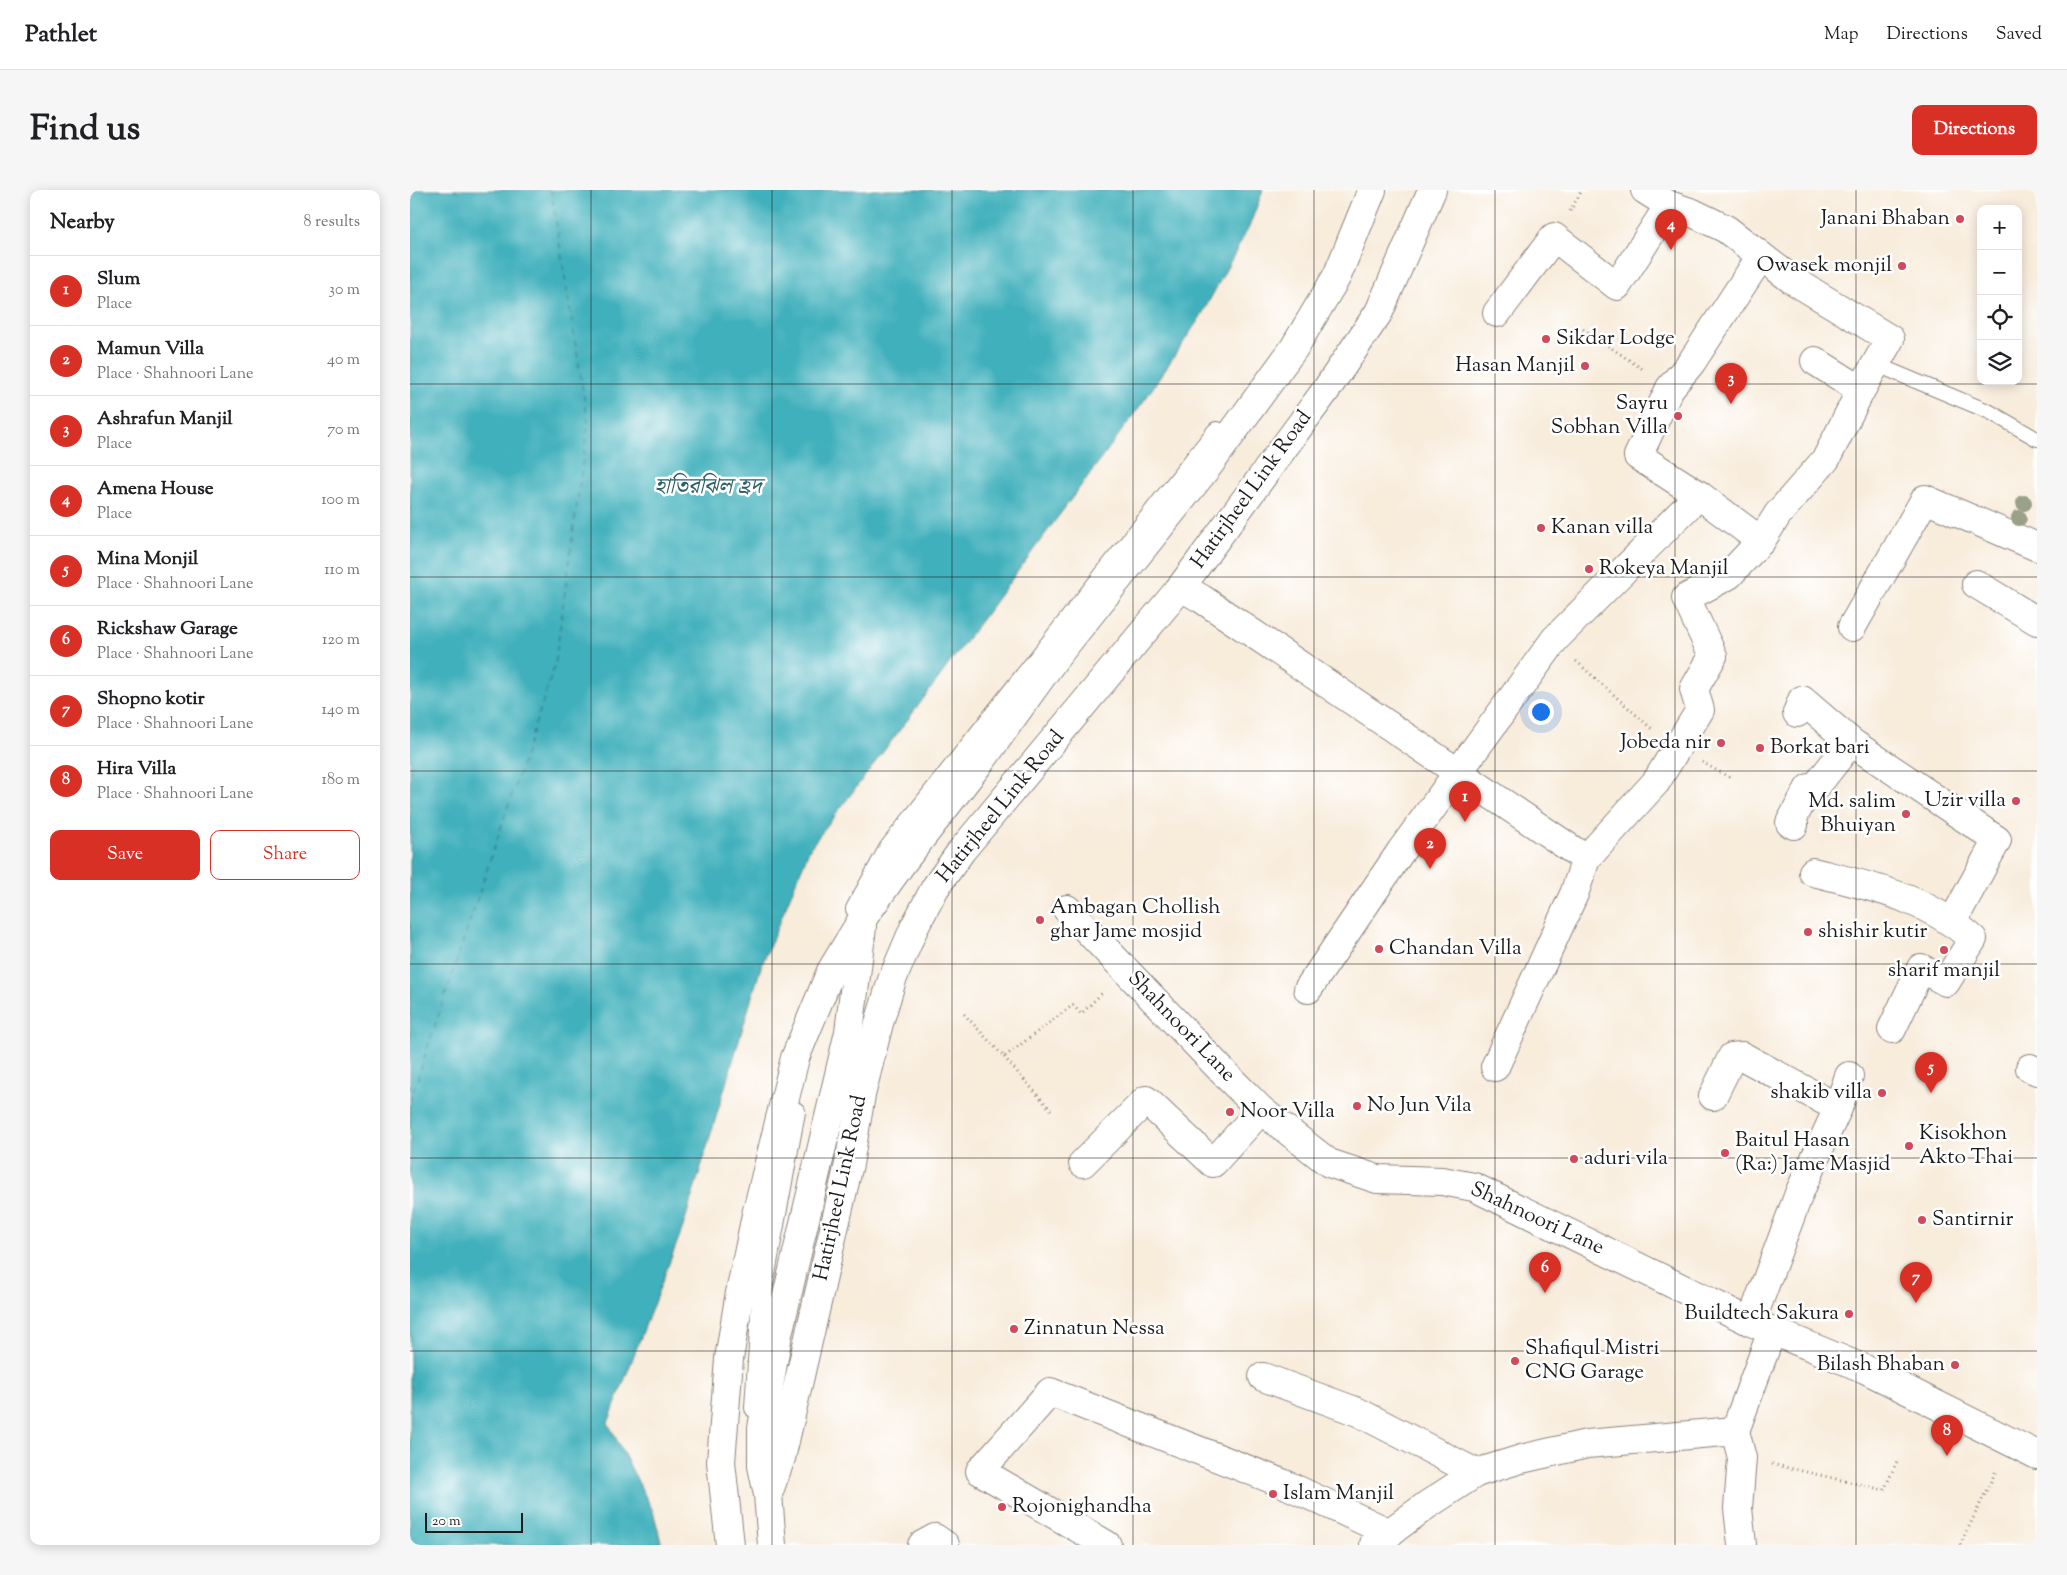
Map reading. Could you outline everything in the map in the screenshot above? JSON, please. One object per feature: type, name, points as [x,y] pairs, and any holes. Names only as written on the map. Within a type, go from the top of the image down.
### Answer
[{"type":"street","points":[[730,1545],[721,1462],[724,1408],[739,1298],[756,1215],[795,1058],[831,971],[863,918],[948,801],[984,757],[1055,658],[1209,465],[1294,348],[1337,276],[1372,190]]},
{"type":"street","points":[[771,1545],[764,1516],[755,1400],[763,1284],[784,1163],[810,1037],[838,941],[890,849],[1219,430],[1364,232],[1377,190]]},
{"type":"street","name":"Hatirjheel Link Road","points":[[771,1545],[768,1494],[781,1458],[849,1164],[861,1095],[878,1023],[892,980],[914,928],[935,888],[962,850],[1018,786],[1181,587],[1326,390],[1379,312],[1432,190]]},
{"type":"street","points":[[1496,1067],[1574,894],[1586,859],[1656,782],[1700,710],[1694,689],[1713,656],[1686,598],[1729,575],[1760,541],[1778,514],[1826,459],[1861,390],[1890,339],[1791,279],[1726,229],[1694,213],[1669,204],[1645,190]]},
{"type":"street","points":[[1497,314],[1554,237],[1617,286],[1669,204]]},
{"type":"street","points":[[1760,541],[1699,495],[1638,456],[1670,388],[1691,363],[1761,256]]},
{"type":"street","points":[[1815,361],[1861,390]]},
{"type":"street","points":[[1308,989],[1458,771],[1555,639],[1699,495]]},
{"type":"street","points":[[1852,628],[1925,498],[2037,547]]},
{"type":"street","points":[[1976,584],[2037,621]]},
{"type":"street","points":[[1181,587],[1202,599],[1586,859]]},
{"type":"street","points":[[1797,713],[1802,700],[1851,742],[1997,840],[1953,921]]},
{"type":"street","points":[[1794,825],[1790,823],[1809,788],[1812,790],[1851,742]]},
{"type":"street","points":[[1813,872],[1891,891],[1953,921],[1973,939],[1946,982],[1920,968],[1892,1029]]},
{"type":"street","name":"Shahnoori Lane","points":[[1067,909],[1262,1110],[1329,1164],[1377,1179],[1442,1181],[1474,1187],[1762,1326],[1865,1369],[2037,1456]]},
{"type":"street","points":[[768,1494],[762,1466],[762,1428],[778,1334],[849,1032],[863,918]]},
{"type":"street","points":[[1713,1096],[1732,1057],[1742,1056],[1838,1108]]},
{"type":"street","points":[[1742,1545],[1738,1508],[1742,1458],[1735,1431],[1800,1191],[1838,1108],[1849,1076]]},
{"type":"street","points":[[1083,1163],[1146,1100],[1213,1163],[1262,1110]]},
{"type":"street","points":[[1262,1377],[1358,1412],[1476,1473]]},
{"type":"street","points":[[1107,1545],[980,1471],[1050,1392],[1287,1485],[1381,1539],[1426,1504],[1476,1473],[1521,1459],[1587,1444],[1735,1431]]},
{"type":"street","points":[[922,1545],[935,1538],[944,1545]]},
{"type":"lane","points":[[1875,364],[1990,412],[2037,439]]},
{"type":"path","points":[[1583,329],[1670,388]]},
{"type":"path","points":[[1571,657],[1654,730]]},
{"type":"path","points":[[1693,758],[1732,779]]},
{"type":"path","points":[[1004,1057],[1073,1005],[1081,1014],[1126,970]]},
{"type":"path","points":[[964,1014],[1051,1110]]},
{"type":"path","points":[[1960,1545],[2010,1441]]},
{"type":"path","points":[[1742,1458],[1884,1490],[1897,1461]]},
{"type":"water","name":"হাতিরঝিল হ্রদ","points":[[410,190],[1263,190],[1249,227],[1201,316],[1146,398],[909,718],[810,848],[761,967],[683,1227],[608,1423],[653,1511],[662,1545],[410,1545]]},
{"type":"ferry route","points":[[410,1101],[555,665],[588,423],[551,190]]},
{"type":"place","name":"Janani Bhaban","points":[[1960,219]]},
{"type":"place","name":"Amena House","points":[[1671,250]]},
{"type":"place","name":"Owasek monjil","points":[[1902,266]]},
{"type":"place","name":"Sikdar Lodge","points":[[1546,339]]},
{"type":"place","name":"Hasan Manjil","points":[[1585,366]]},
{"type":"place","name":"Ashrafun Manjil","points":[[1731,404]]},
{"type":"place","name":"Sayru Sobhan Villa","points":[[1678,416]]},
{"type":"place","name":"Kanan villa","points":[[1541,528]]},
{"type":"place","name":"Rokeya Manjil","points":[[1589,569]]},
{"type":"place","name":"Jobeda nir","points":[[1721,743]]},
{"type":"place","name":"Borkat bari","points":[[1760,748]]},
{"type":"place","name":"Uzir villa","points":[[2016,801]]},
{"type":"place","name":"Md. salim Bhuiyan","points":[[1906,814]]},
{"type":"place","name":"Slum","points":[[1465,822]]},
{"type":"place","name":"Mamun Villa","points":[[1430,869]]},
{"type":"place","name":"Ambagan Chollish ghar Jame mosjid","points":[[1040,920]]},
{"type":"place","name":"shishir kutir","points":[[1808,932]]},
{"type":"place","name":"Chandan Villa","points":[[1379,949]]},
{"type":"place","name":"sharif manjil","points":[[1944,950]]},
{"type":"place","name":"shakib villa","points":[[1882,1093]]},
{"type":"place","name":"Mina Monjil","points":[[1931,1093]]},
{"type":"place","name":"No Jun Vila","points":[[1357,1106]]},
{"type":"place","name":"Noor Villa","points":[[1230,1112]]},
{"type":"place","name":"Kisokhon Akto Thai","points":[[1909,1146]]},
{"type":"place","name":"Baitul Hasan (Ra:) Jame Masjid","points":[[1725,1153]]},
{"type":"place","name":"aduri vila","points":[[1574,1159]]},
{"type":"place","name":"Santirnir","points":[[1922,1220]]},
{"type":"place","name":"Rickshaw Garage","points":[[1545,1293]]},
{"type":"place","name":"Shopno kotir","points":[[1916,1303]]},
{"type":"place","name":"Buildtech Sakura","points":[[1849,1314]]},
{"type":"place","name":"Zinnatun Nessa","points":[[1014,1329]]},
{"type":"place","name":"Shafiqul Mistri CNG Garage","points":[[1515,1361]]},
{"type":"place","name":"Bilash Bhaban","points":[[1955,1365]]},
{"type":"place","name":"Hira Villa","points":[[1947,1456]]},
{"type":"place","name":"Islam Manjil","points":[[1273,1494]]},
{"type":"place","name":"Rojonighandha","points":[[1002,1507]]}]
